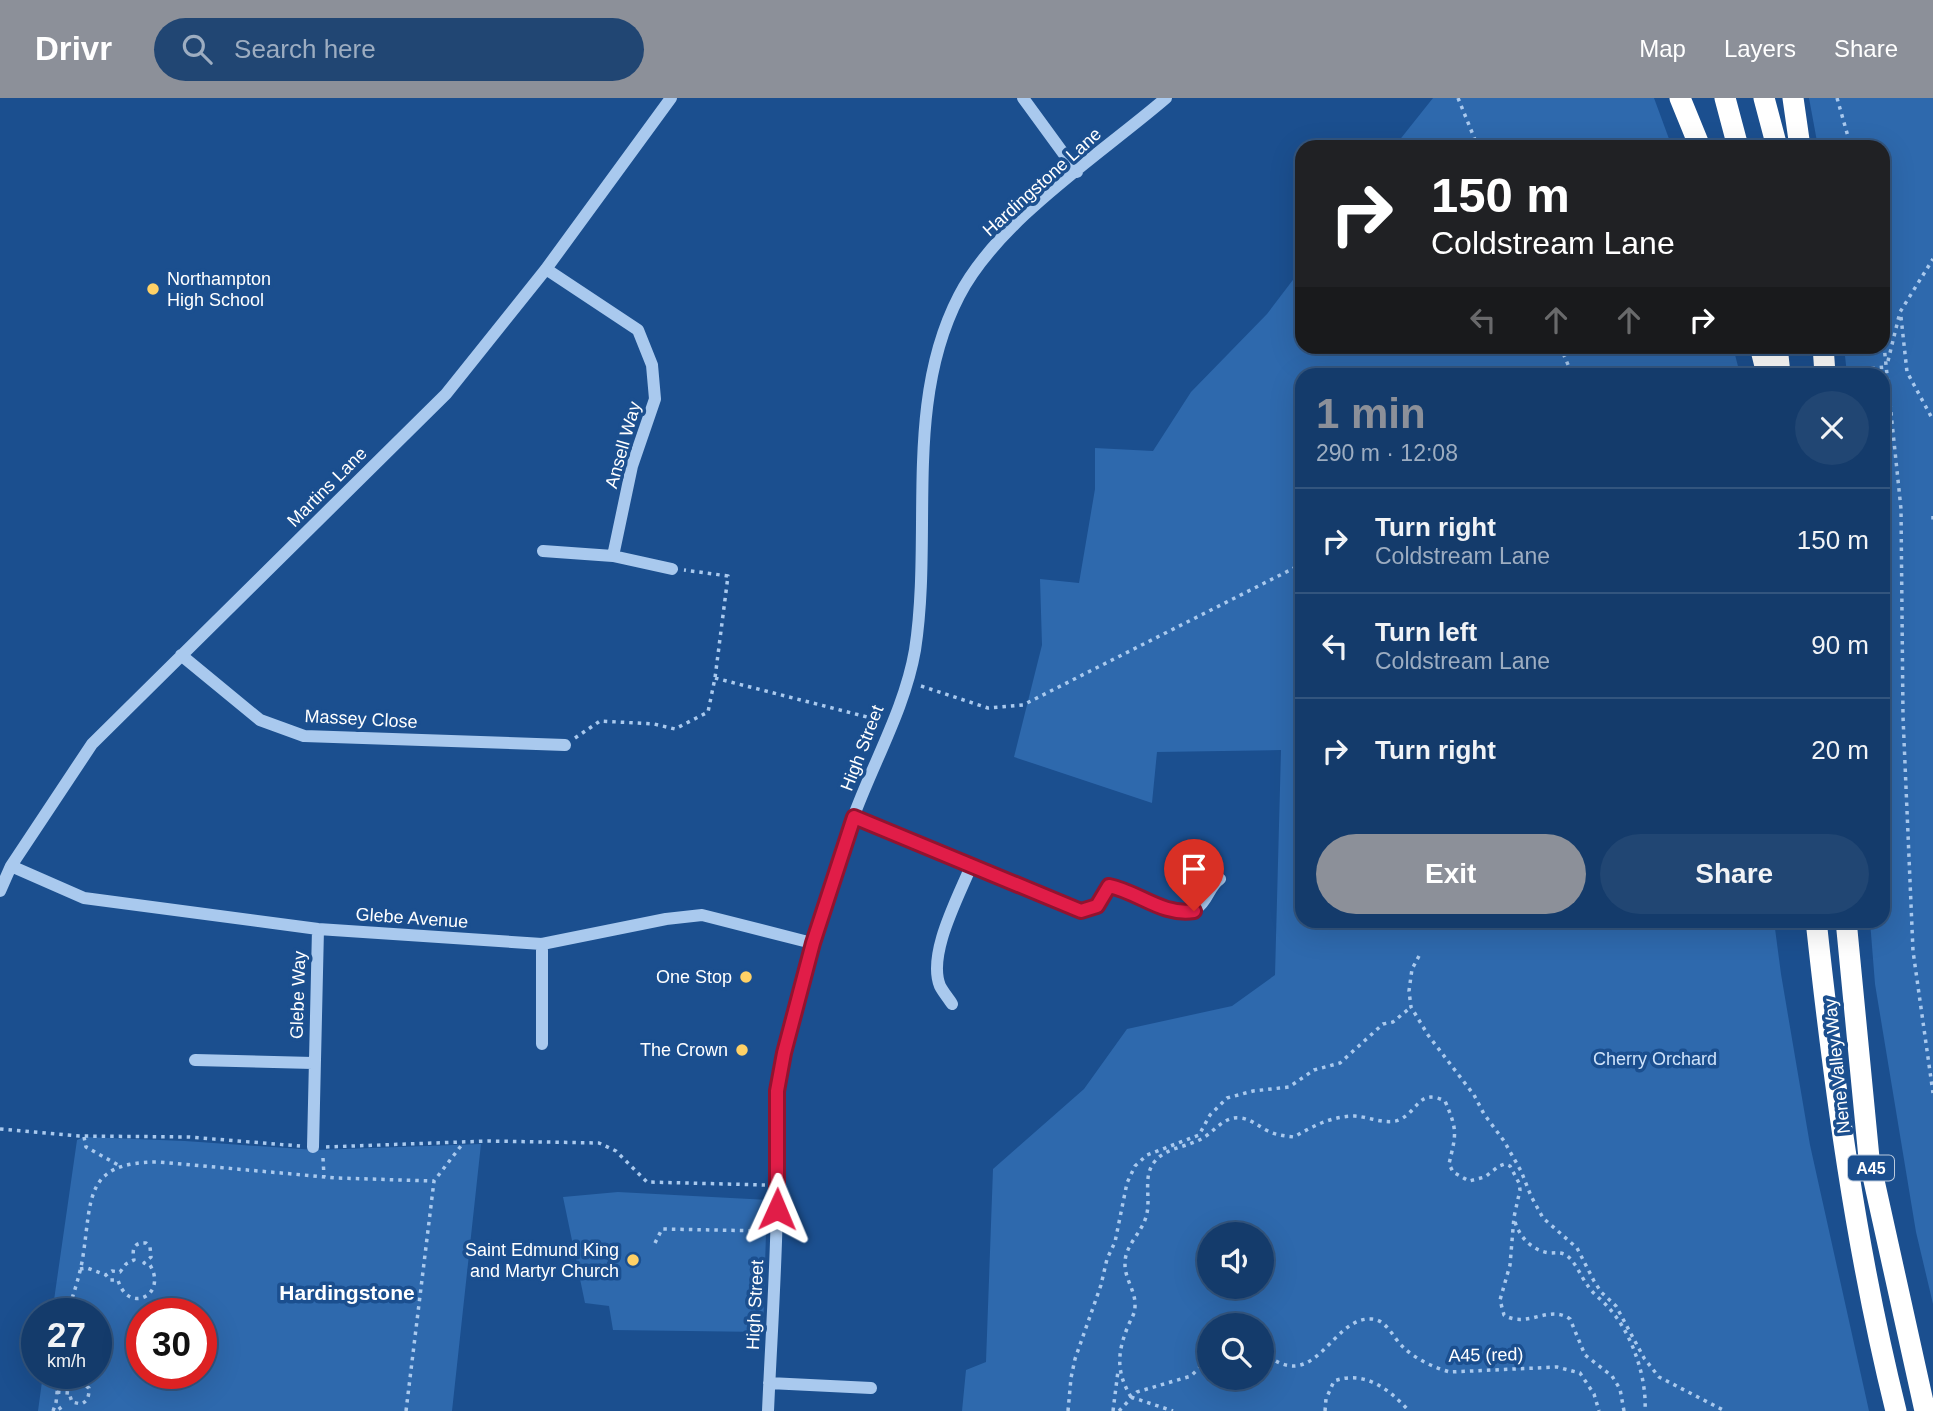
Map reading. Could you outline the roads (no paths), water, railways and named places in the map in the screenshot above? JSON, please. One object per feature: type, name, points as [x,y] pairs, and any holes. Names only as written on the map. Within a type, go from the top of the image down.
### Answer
[{"type":"highway","points":[[1680,98],[1697,140]]},
{"type":"highway","points":[[1725,98],[1736,140]]},
{"type":"highway","points":[[1764,98],[1775,140]]},
{"type":"highway","points":[[1793,98],[1799,140]]},
{"type":"highway","name":"Nene Valley Way","points":[[1817,928],[1845,1161],[1878,1340],[1896,1411]]},
{"type":"highway","name":"Nene Valley Way","points":[[1847,928],[1869,1158],[1925,1411]]},
{"type":"street","name":"Martins Lane","points":[[0,891],[11,866],[92,744],[446,394],[546,269],[671,98]]},
{"type":"street","points":[[1023,98],[1077,172]]},
{"type":"street","name":"Hardingstone Lane","points":[[921,551],[923,465],[929,396],[946,323],[961,292],[982,260],[1015,225],[1166,98]]},
{"type":"street","name":"Ansell Way","points":[[546,269],[638,330],[652,365],[655,399],[632,466],[613,556]]},
{"type":"street","points":[[543,551],[613,556],[672,569]]},
{"type":"street","name":"High Street","points":[[768,1411],[777,1231],[777,1091],[784,1053],[813,943],[854,817],[891,723],[914,652],[921,551]]},
{"type":"street","name":"Massey Close","points":[[181,655],[260,720],[304,736],[565,745]]},
{"type":"street","points":[[854,817],[1081,911],[1097,906],[1109,886],[1130,892],[1151,905],[1184,912],[1194,911],[1203,904],[1212,887],[1220,879]]},
{"type":"street","name":"Glebe Avenue","points":[[11,866],[85,898],[318,929],[542,944],[666,919],[702,915],[813,943]]},
{"type":"street","points":[[952,1004],[940,985],[938,963],[943,935],[971,866]]},
{"type":"street","name":"Glebe Way","points":[[313,1147],[318,929]]},
{"type":"street","points":[[542,944],[542,1044]]},
{"type":"street","name":"Glebe Way","points":[[195,1060],[313,1063]]},
{"type":"street","points":[[769,1383],[871,1388]]},
{"type":"place","name":"Northampton High School","points":[[153,289]]},
{"type":"place","name":"One Stop","points":[[746,977]]},
{"type":"place","name":"The Crown","points":[[742,1050]]},
{"type":"place","name":"Saint Edmund King and Martyr Church","points":[[633,1260]]},
{"type":"district","name":"Hardingstone","points":[[347,1292]]},
{"type":"park label","name":"Cherry Orchard","points":[[1655,1059]]}]
